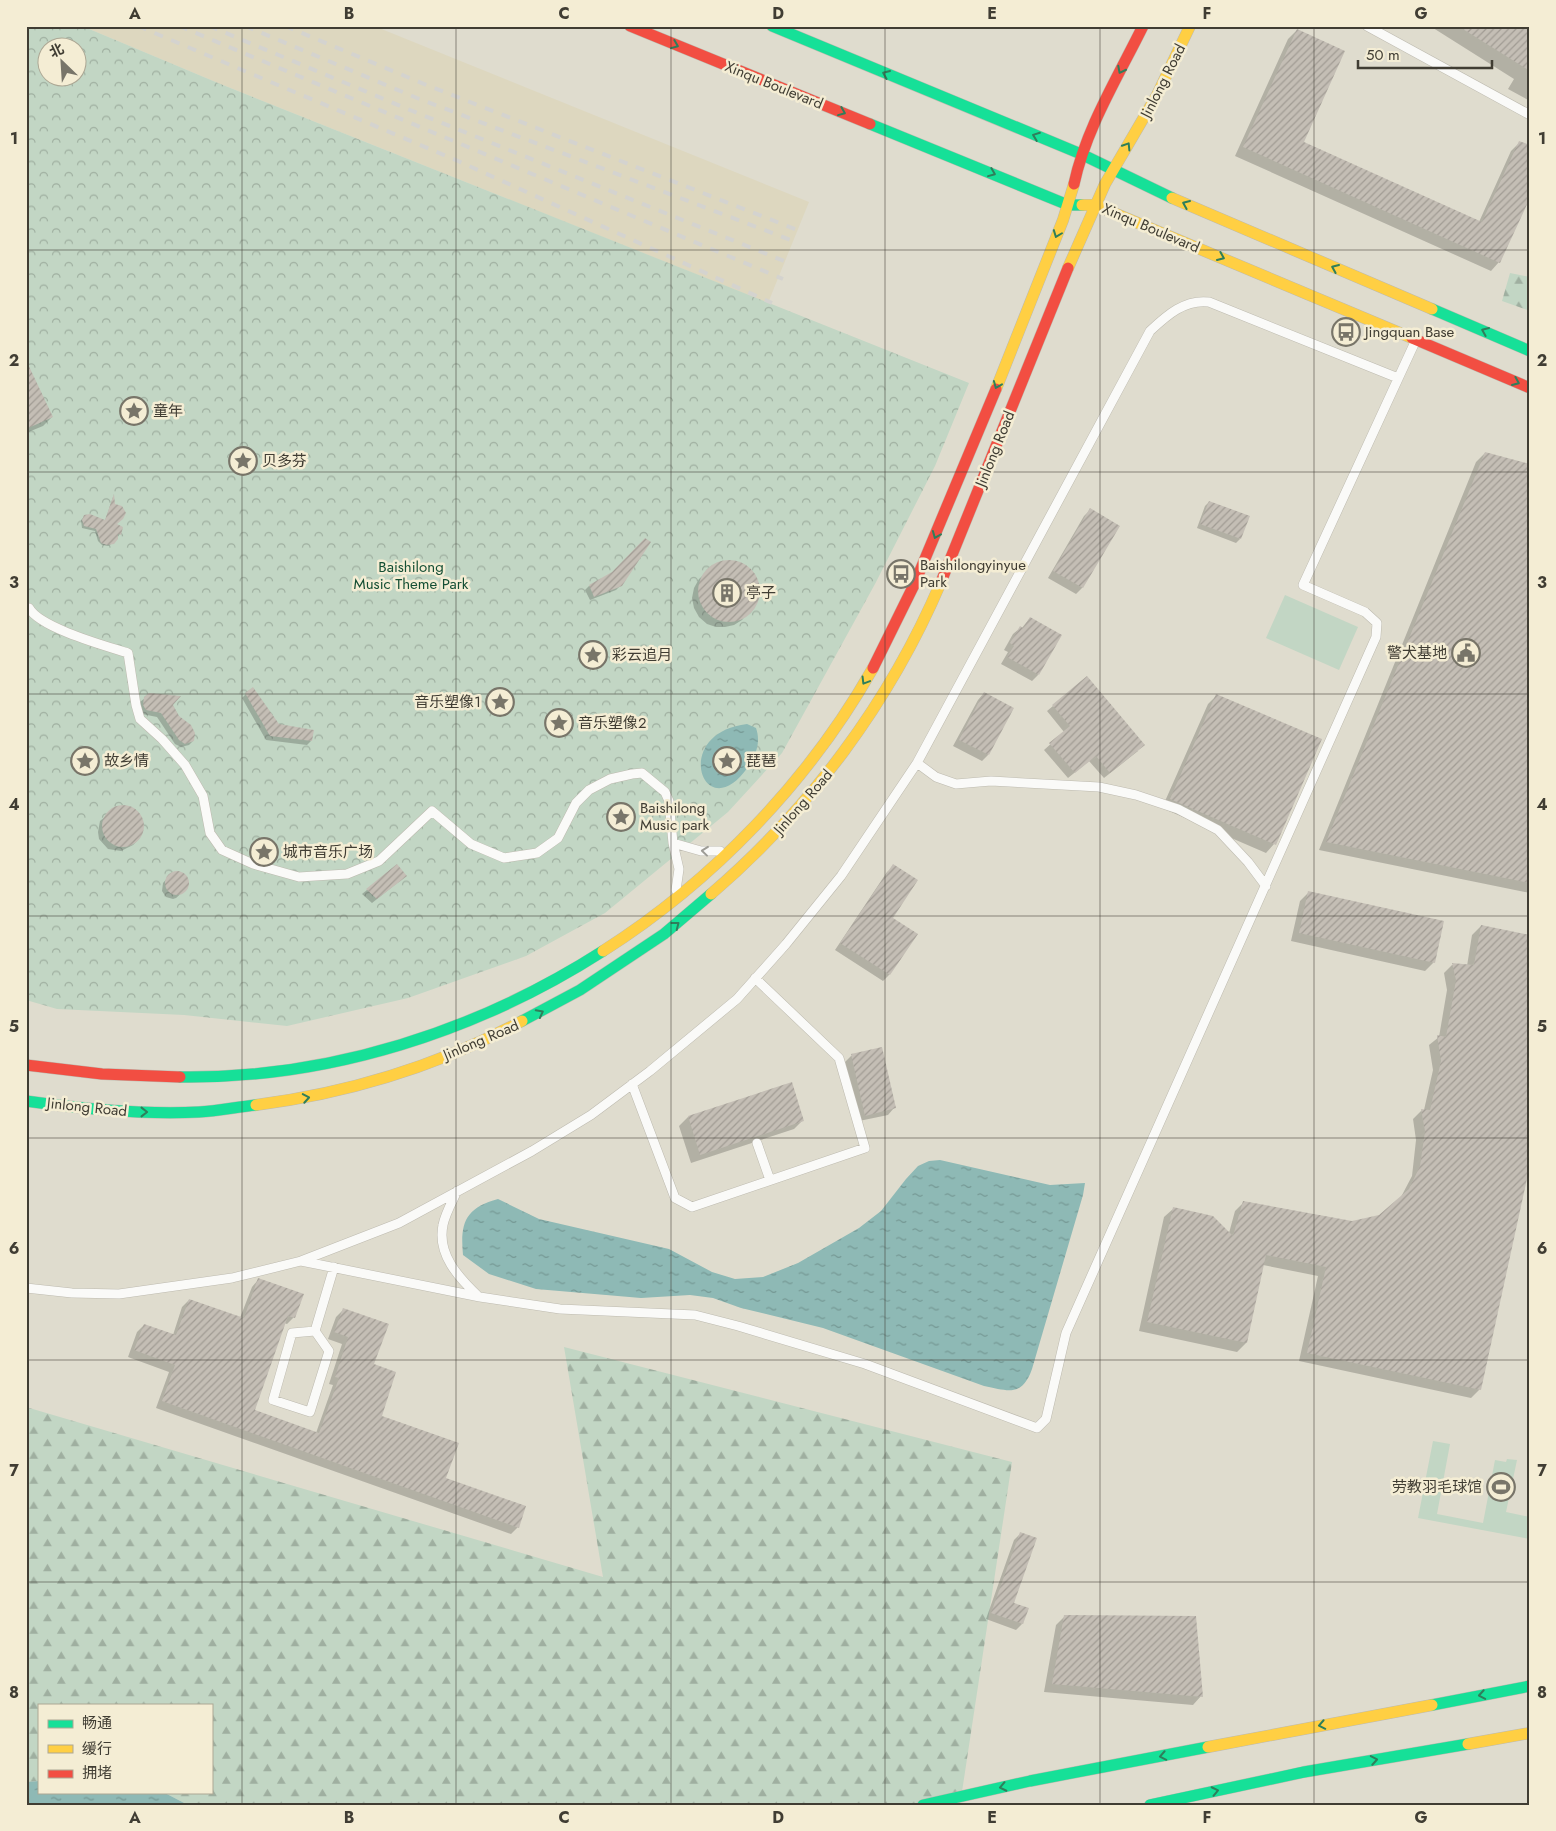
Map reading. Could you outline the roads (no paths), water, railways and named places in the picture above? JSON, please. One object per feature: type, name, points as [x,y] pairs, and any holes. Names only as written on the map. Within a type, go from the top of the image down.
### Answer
[{"type":"main road","name":"Xinqu Boulevard","points":[[630,26],[1068,205],[1095,205],[1530,388]]},
{"type":"main road","points":[[772,26],[1081,154],[1112,170],[1318,260],[1530,350]]},
{"type":"main road","name":"Jinlong Road","points":[[26,1065],[51,1070],[130,1077],[194,1078],[262,1074],[312,1067],[370,1054],[429,1036],[485,1015],[535,991],[584,963],[628,935],[671,903],[737,845],[780,798],[817,753],[850,706],[896,626],[935,538],[1068,205],[1081,154],[1143,26]]},
{"type":"main road","name":"Jinlong Road","points":[[26,1101],[81,1108],[137,1112],[199,1112],[264,1106],[322,1096],[371,1082],[422,1065],[518,1024],[616,970],[704,902],[750,861],[793,816],[833,767],[872,714],[901,665],[951,560],[1066,271],[1095,205],[1112,170],[1152,106],[1190,26]]},
{"type":"main road","points":[[923,1805],[1030,1781],[1530,1686]]},
{"type":"main road","points":[[1150,1805],[1304,1772],[1530,1733]]},
{"type":"lane","points":[[1367,26],[1530,115]]},
{"type":"lane","points":[[26,1288],[119,1294],[232,1278],[301,1261],[399,1223],[532,1151],[583,1120],[632,1084],[737,999],[786,944],[841,876],[917,763],[1150,330],[1170,312],[1198,301],[1209,302],[1398,378]]},
{"type":"lane","points":[[301,1261],[480,1297],[560,1309],[695,1315],[865,1364],[1037,1428],[1046,1419],[1066,1333],[1376,637],[1377,623],[1365,612],[1303,585],[1416,339]]},
{"type":"lane","points":[[27,608],[46,623],[98,644],[128,653],[140,720],[162,739],[184,766],[203,796],[210,833],[222,850],[254,864],[299,877],[347,874],[379,860],[432,812],[471,844],[504,858],[537,853],[558,838],[576,803],[589,790],[610,778],[642,773],[665,792],[669,801],[673,844],[679,869],[676,890],[671,903]]},
{"type":"lane","points":[[917,763],[936,776],[956,784],[991,781],[1099,787],[1136,795],[1178,809],[1218,830],[1248,862],[1266,886]]},
{"type":"lane","points":[[673,844],[690,849],[714,852],[737,845]]},
{"type":"lane","points":[[632,1084],[675,1198],[692,1207],[865,1148],[839,1058],[755,978]]},
{"type":"lane","points":[[757,1143],[770,1180]]},
{"type":"lane","points":[[457,1192],[443,1224],[442,1243],[449,1263],[461,1280],[480,1297]]},
{"type":"lane","points":[[315,1331],[334,1268]]},
{"type":"lane","points":[[315,1331],[329,1352],[310,1412],[273,1400],[292,1333],[315,1331]]},
{"type":"water","points":[[593,640],[602,644],[606,653],[602,662],[593,666],[584,662],[580,653],[584,644]]},
{"type":"water","points":[[747,724],[756,728],[758,738],[755,753],[748,767],[732,784],[718,788],[708,783],[702,772],[701,758],[708,743],[723,731]]},
{"type":"water","points":[[940,1160],[1050,1185],[1085,1183],[1032,1369],[1024,1384],[1014,1390],[984,1386],[823,1328],[741,1308],[713,1298],[690,1295],[641,1298],[536,1289],[489,1274],[463,1255],[463,1234],[467,1218],[478,1207],[498,1199],[539,1219],[669,1249],[712,1272],[735,1279],[763,1277],[798,1263],[859,1228],[881,1211],[918,1166],[929,1161]]},
{"type":"water","points":[[38,1781],[38,1794],[167,1794],[188,1805],[26,1805],[26,1782]]},
{"type":"railway","points":[[138,26],[458,161],[772,303]]},
{"type":"railway","points":[[179,26],[783,279]]},
{"type":"railway","points":[[209,26],[410,110],[789,263]]},
{"type":"railway","points":[[245,26],[417,98],[796,242]]},
{"type":"railway","points":[[285,26],[424,84],[800,231]]},
{"type":"place","name":"Jingquan Base","points":[[1346,332]]},
{"type":"place","name":"童年","points":[[134,411]]},
{"type":"place","name":"贝多芬","points":[[243,461]]},
{"type":"place","name":"Baishilongyinyue Park","points":[[901,574]]},
{"type":"place","name":"亭子","points":[[727,593]]},
{"type":"place","name":"警犬基地","points":[[1466,653]]},
{"type":"place","name":"彩云追月","points":[[593,655]]},
{"type":"place","name":"音乐塑像1","points":[[500,702]]},
{"type":"place","name":"音乐塑像2","points":[[559,723]]},
{"type":"place","name":"故乡情","points":[[85,761]]},
{"type":"place","name":"琵琶","points":[[727,761]]},
{"type":"place","name":"Baishilong Music park","points":[[621,817]]},
{"type":"place","name":"城市音乐广场","points":[[264,852]]},
{"type":"place","name":"劳教羽毛球馆","points":[[1501,1487]]},
{"type":"park label","name":"Baishilong Music Theme Park","points":[[411,576]]}]
